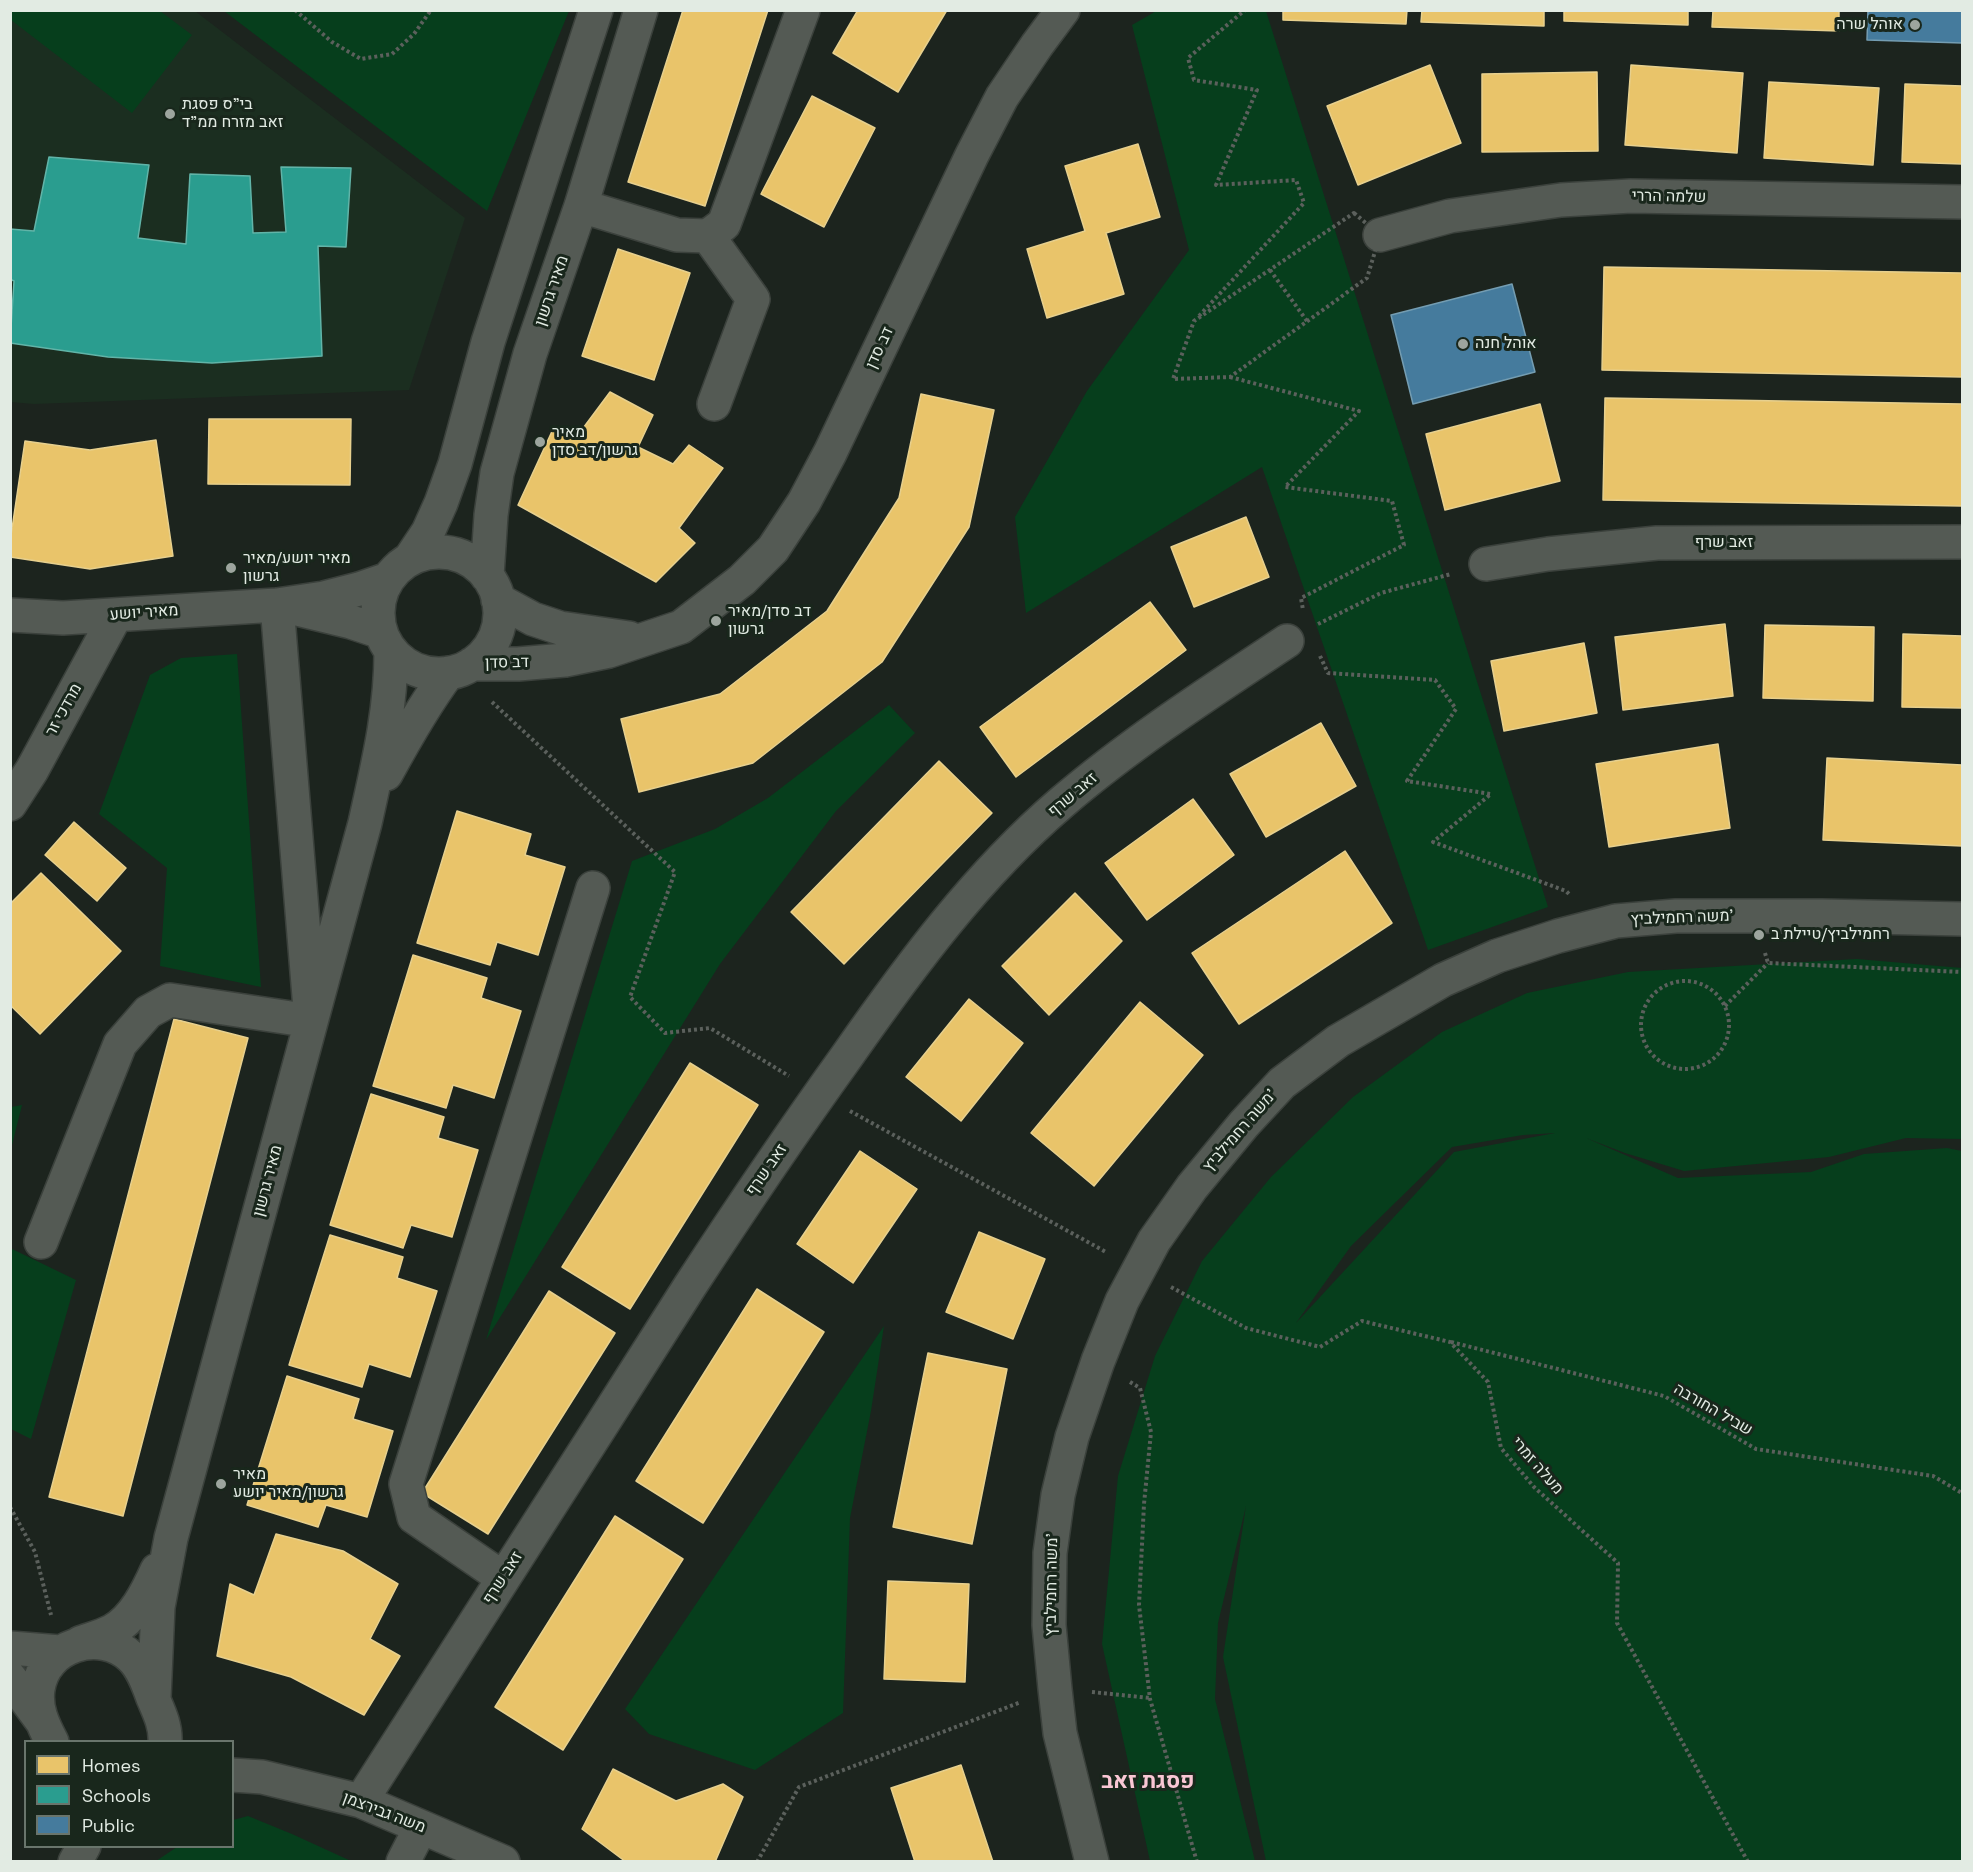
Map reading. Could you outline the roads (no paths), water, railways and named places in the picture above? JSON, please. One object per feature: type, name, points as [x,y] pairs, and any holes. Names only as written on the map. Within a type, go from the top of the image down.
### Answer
[{"type":"street","points":[[399,569],[426,553],[443,552],[460,556],[475,564],[493,588],[499,615],[495,636],[483,654],[459,669],[432,674],[416,670],[403,662],[386,642],[378,614],[380,595],[399,569],[428,532],[441,503],[452,473],[488,342],[596,10]]},
{"type":"street","name":"מאיר גרשון","points":[[493,588],[490,515],[497,472],[530,354],[581,206],[641,10]]},
{"type":"street","points":[[581,206],[677,235],[708,236],[724,224],[803,10]]},
{"type":"street","name":"דב סדן","points":[[459,669],[565,660],[609,651],[681,627],[742,580],[773,549],[804,502],[830,453],[1002,97],[1064,10]]},
{"type":"street","name":"שלמה הררי","points":[[1380,235],[1450,216],[1561,200],[1631,196],[1962,202]]},
{"type":"street","points":[[708,236],[753,299],[714,404]]},
{"type":"street","name":"זאב שרף","points":[[1486,564],[1548,554],[1657,543],[1962,542]]},
{"type":"street","name":"מאיר יושע","points":[[10,615],[63,618],[277,605],[324,598],[359,589],[399,569]]},
{"type":"street","name":"דב סדן","points":[[493,588],[533,619],[560,628],[646,639]]},
{"type":"street","points":[[41,1242],[120,1044],[148,1012],[170,1000],[311,1021],[277,605]]},
{"type":"street","name":"מאיר יושע","points":[[277,605],[329,616],[386,642]]},
{"type":"street","name":"מרדכי זר","points":[[10,804],[32,770],[116,615]]},
{"type":"street","name":"זאב שרף","points":[[361,1801],[757,1183],[938,932],[999,863],[1059,804],[1126,752],[1297,635]]},
{"type":"street","name":"מאיר גרשון","points":[[154,1698],[158,1607],[171,1539],[365,823],[391,688],[386,642]]},
{"type":"street","name":"מאיר גרשון","points":[[365,823],[381,785],[413,724],[459,669]]},
{"type":"street","points":[[504,1578],[414,1517],[406,1484],[593,888]]},
{"type":"street","name":"משה רחמילביץ'","points":[[1092,1862],[1060,1733],[1049,1625],[1050,1554],[1058,1495],[1072,1437],[1098,1361],[1122,1301],[1154,1241],[1192,1187],[1244,1124],[1282,1083],[1338,1041],[1443,980],[1497,956],[1558,936],[1616,921],[1676,916],[1962,919]]},
{"type":"street","name":"מאיר גרשון","points":[[69,1648],[113,1630],[129,1617],[148,1590],[171,1539]]},
{"type":"street","points":[[10,1648],[69,1648],[97,1642],[115,1647],[132,1657],[143,1673],[172,1738]]},
{"type":"street","points":[[48,1733],[37,1706],[38,1687],[47,1666],[69,1648]]},
{"type":"street","points":[[10,1678],[48,1733]]},
{"type":"street","name":"משה גבירצמן","points":[[242,1772],[361,1801],[503,1862]]},
{"type":"street","points":[[403,1862],[422,1827]]},
{"type":"street","points":[[75,1862],[83,1848]]},
{"type":"place","name":"אוהל שרה","points":[[1915,25]]},
{"type":"place","name":"בי\"ס פסגת זאב מזרח ממ\"ד","points":[[170,114]]},
{"type":"place","name":"אוהל חנה","points":[[1463,344]]},
{"type":"place","name":"מאיר גרשון/דב סדן","points":[[540,442]]},
{"type":"place","name":"מאיר יושע/מאיר גרשון","points":[[231,568]]},
{"type":"place","name":"דב סדן/מאיר גרשון","points":[[716,621]]},
{"type":"place","name":"רחמילביץ/טיילת ב","points":[[1759,935]]},
{"type":"place","name":"מאיר גרשון/מאיר יושע","points":[[221,1484]]},
{"type":"district","name":"פסגת זאב","points":[[1148,1782]]}]
